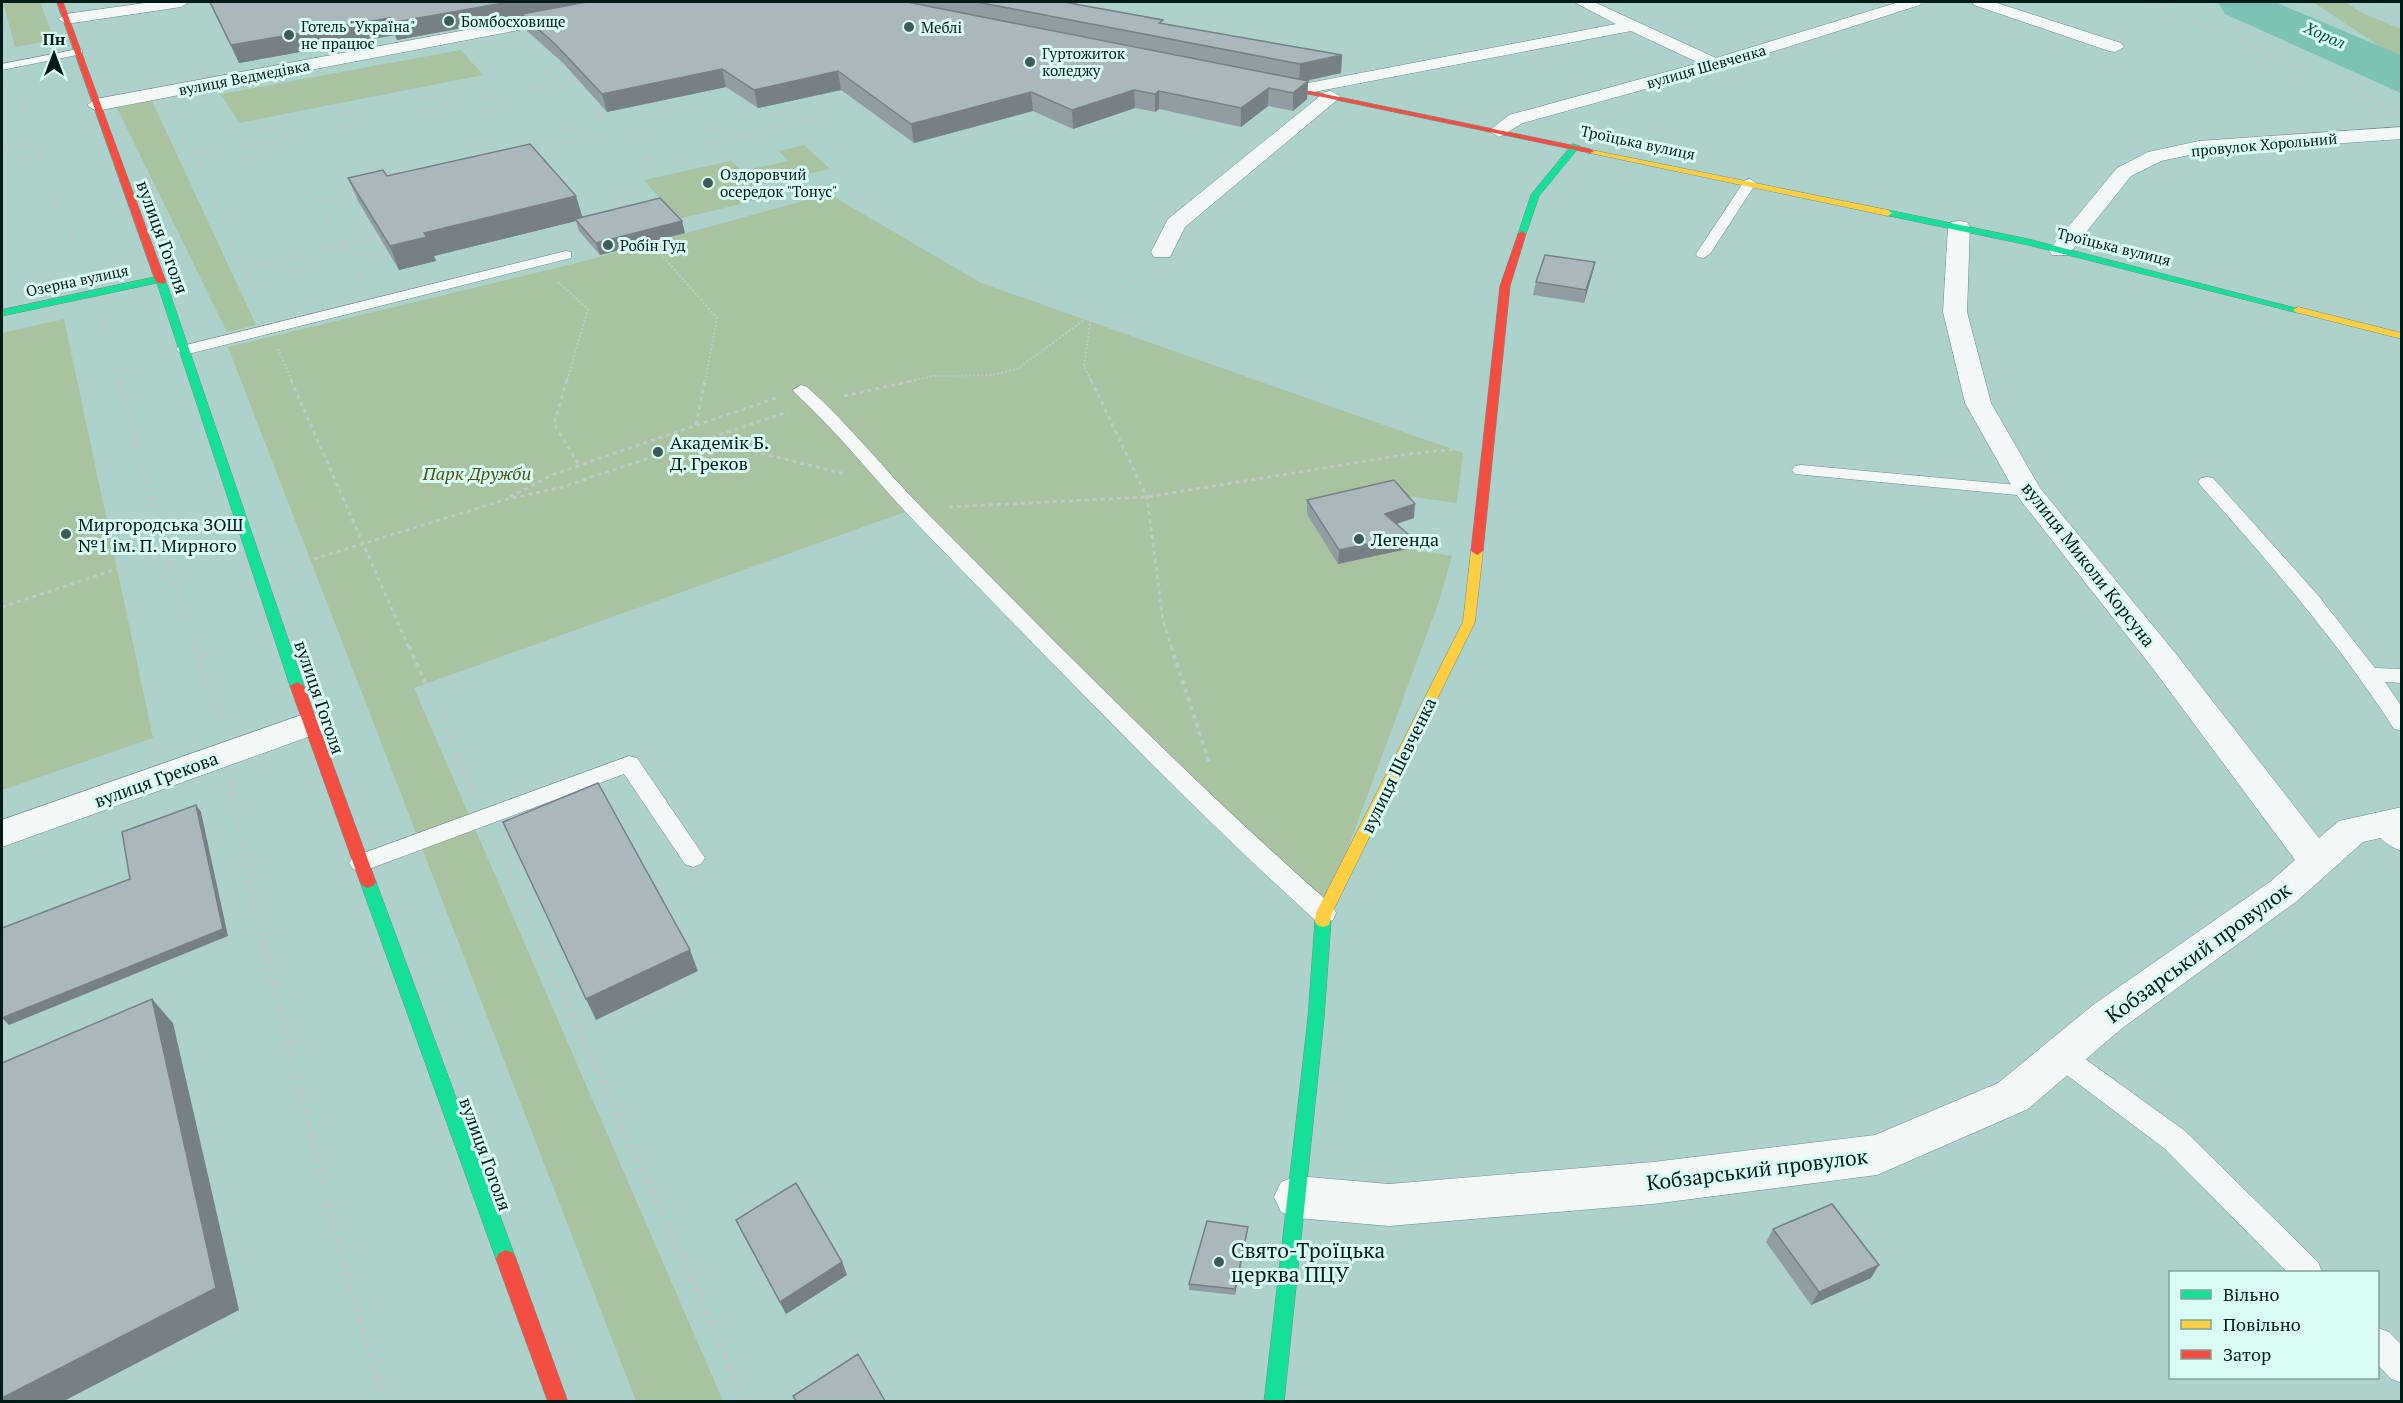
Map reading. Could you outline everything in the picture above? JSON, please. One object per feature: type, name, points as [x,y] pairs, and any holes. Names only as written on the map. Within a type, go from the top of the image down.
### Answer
[{"type":"street","name":"вулиця Гоголя","points":[[60,2],[160,279],[310,724],[558,1401]]},
{"type":"street","points":[[66,20],[181,2]]},
{"type":"street","name":"вулиця Ведмедівка","points":[[96,105],[639,2]]},
{"type":"street","points":[[1582,2],[1715,64]]},
{"type":"street","name":"вулиця Шевченка","points":[[1499,131],[1515,119],[1715,64],[1914,2]]},
{"type":"street","points":[[1980,2],[2115,46]]},
{"type":"street","points":[[1298,90],[1634,26]]},
{"type":"street","name":"Троїцька вулиця","points":[[1251,80],[1959,227],[2402,336]]},
{"type":"street","points":[[1162,252],[1176,224],[1331,96]]},
{"type":"street","name":"провулок Хорольний","points":[[2060,250],[2124,172],[2155,156],[2199,147],[2402,133]]},
{"type":"street","name":"вулиця Шевченка","points":[[1274,1401],[1316,1018],[1324,914],[1469,622],[1505,286],[1534,195],[1576,146]]},
{"type":"street","name":"вулиця Миколи Корсуна","points":[[1959,227],[1955,312],[1978,404],[2028,491],[2166,662],[2317,862]]},
{"type":"street","name":"Озерна вулиця","points":[[2,313],[160,279]]},
{"type":"street","name":"вулиця Грекова","points":[[2,834],[310,724]]},
{"type":"street","name":"Кобзарський провулок","points":[[1297,1197],[1389,1205],[1653,1183],[1877,1155],[2013,1096],[2107,1017],[2284,891],[2352,831],[2395,829]]},
{"type":"lane","points":[[6,66],[78,52]]},
{"type":"lane","points":[[1703,254],[1750,183]]},
{"type":"lane","points":[[184,350],[566,255]]},
{"type":"lane","points":[[808,396],[879,475],[1251,849],[1324,914]]},
{"type":"lane","points":[[1801,470],[2028,491]]},
{"type":"lane","points":[[2207,482],[2286,568],[2371,675],[2402,724]]},
{"type":"lane","points":[[2371,675],[2402,676]]},
{"type":"lane","points":[[361,863],[629,764],[693,858]]},
{"type":"lane","points":[[2061,1056],[2175,1140],[2306,1271]]},
{"type":"lane","points":[[2379,1344],[2402,1368]]},
{"type":"path","points":[[2148,2],[2402,112]]},
{"type":"path","points":[[2354,2],[2402,26]]},
{"type":"path","points":[[113,13],[195,156],[483,817],[745,1401]]},
{"type":"path","points":[[2,38],[6,66],[56,204],[96,293],[165,553],[228,752],[250,886],[332,1222],[384,1401]]},
{"type":"path","points":[[541,67],[651,158]]},
{"type":"path","points":[[195,156],[591,78]]},
{"type":"path","points":[[584,174],[867,104]]},
{"type":"path","points":[[529,152],[619,131]]},
{"type":"path","points":[[277,140],[319,201],[363,284]]},
{"type":"path","points":[[2,150],[35,143]]},
{"type":"path","points":[[552,147],[628,214],[617,218]]},
{"type":"path","points":[[319,201],[365,190]]},
{"type":"path","points":[[244,270],[380,237]]},
{"type":"path","points":[[658,251],[717,318],[695,426]]},
{"type":"path","points":[[504,500],[554,474],[579,465],[695,426],[808,396],[933,376],[993,375],[1017,369],[1091,315],[1162,252]]},
{"type":"path","points":[[537,262],[588,309],[554,424],[579,465]]},
{"type":"path","points":[[1091,315],[1084,366],[1147,497],[1163,621],[1213,774]]},
{"type":"path","points":[[259,576],[504,500],[562,487],[707,440],[808,396]]},
{"type":"path","points":[[707,440],[838,474],[879,475]]},
{"type":"path","points":[[913,509],[1147,497],[1409,454],[1488,446]]},
{"type":"path","points":[[2,607],[165,553]]},
{"type":"green space","points":[[3,2],[40,2],[54,40],[15,47]]},
{"type":"green space","points":[[2313,2],[2345,2],[2362,13],[2401,29],[2401,55],[2381,47]]},
{"type":"green space","points":[[461,50],[483,75],[239,123],[221,94]]},
{"type":"green space","points":[[152,101],[256,325],[227,332],[117,108]]},
{"type":"green space","name":"Оздоровчий осередок \"Тонус\"","points":[[804,145],[830,169],[759,185],[770,197],[678,219],[644,180],[731,161],[742,171],[788,161],[779,151]]},
{"type":"green space","name":"Парк Дружби","points":[[829,194],[981,283],[1463,453],[1457,503],[1392,494],[1338,564],[1407,549],[1452,556],[1438,604],[1324,913],[913,509],[414,688],[723,1401],[636,1401],[228,347],[577,263]]},
{"type":"green space","name":"Миргородська ЗОШ №1 ім. П. Мирного","points":[[64,319],[153,738],[2,790],[2,333]]},
{"type":"water","name":"Хорол","points":[[2218,2],[2275,2],[2401,55],[2401,93],[2225,14]]},
{"type":"building","points":[[210,2],[509,2],[390,23],[390,18],[231,45]]},
{"type":"building","points":[[587,2],[907,2],[1308,81],[1293,93],[1269,88],[1241,108],[1159,91],[1155,94],[1134,90],[1072,110],[1031,92],[911,124],[838,71],[754,90],[722,69],[602,94],[557,46],[522,14]]},
{"type":"building","points":[[977,2],[1064,2],[1163,20],[1159,23],[1342,55],[1300,64]]},
{"type":"building","points":[[530,144],[576,196],[424,233],[427,237],[390,246],[348,178],[383,170],[387,176]]},
{"type":"building","points":[[660,198],[682,221],[596,243],[575,219]]},
{"type":"building","points":[[1545,255],[1595,262],[1586,290],[1536,282]]},
{"type":"building","name":"Легенда","points":[[1394,480],[1415,504],[1385,514],[1409,535],[1339,550],[1307,500]]},
{"type":"building","points":[[598,783],[690,950],[586,999],[503,822]]},
{"type":"building","points":[[196,805],[223,929],[2,1018],[2,928],[130,879],[122,832]]},
{"type":"building","points":[[152,999],[216,1288],[2,1398],[2,1063]]},
{"type":"building","points":[[796,1183],[842,1262],[780,1302],[736,1220]]},
{"type":"building","points":[[1832,1204],[1879,1265],[1819,1292],[1773,1229]]},
{"type":"building","name":"Свято-Троїцька церква ПЦУ","points":[[1207,1221],[1248,1227],[1235,1289],[1189,1284]]},
{"type":"building","points":[[858,1354],[885,1401],[796,1401],[793,1396]]},
{"type":"traffic: fast","points":[[1522,234],[1535,195],[1576,146]]},
{"type":"traffic: fast","points":[[1888,213],[2028,242],[2298,310]]},
{"type":"traffic: fast","points":[[2,313],[160,279]]},
{"type":"traffic: fast","points":[[161,282],[297,686]]},
{"type":"traffic: fast","points":[[368,882],[506,1259]]},
{"type":"traffic: fast","points":[[1274,1402],[1316,1018],[1323,921]]},
{"type":"traffic: slow","points":[[1590,151],[1888,213]]},
{"type":"traffic: slow","points":[[2298,310],[2402,336]]},
{"type":"traffic: slow","points":[[1323,921],[1324,913],[1469,622],[1477,551]]},
{"type":"traffic: jam","points":[[60,2],[161,282]]},
{"type":"traffic: jam","points":[[1265,83],[1590,151]]},
{"type":"traffic: jam","points":[[1477,551],[1505,286],[1522,234]]},
{"type":"traffic: jam","points":[[297,686],[368,882]]},
{"type":"traffic: jam","points":[[506,1259],[558,1402]]},
{"type":"place","name":"Бомбосховище","points":[[449,21]]},
{"type":"place","name":"Меблі","points":[[909,27]]},
{"type":"place","name":"Готель \"Україна\" не працює","points":[[289,35]]},
{"type":"place","name":"Гуртожиток коледжу","points":[[1030,62]]},
{"type":"place","name":"Оздоровчий осередок \"Тонус\"","points":[[708,183]]},
{"type":"place","name":"Робін Гуд","points":[[608,245]]},
{"type":"place","name":"Академік Б. Д. Греков","points":[[658,452]]},
{"type":"place","name":"Миргородська ЗОШ №1 ім. П. Мирного","points":[[66,534]]},
{"type":"place","name":"Легенда","points":[[1359,539]]},
{"type":"place","name":"Свято-Троїцька церква ПЦУ","points":[[1219,1262]]}]
